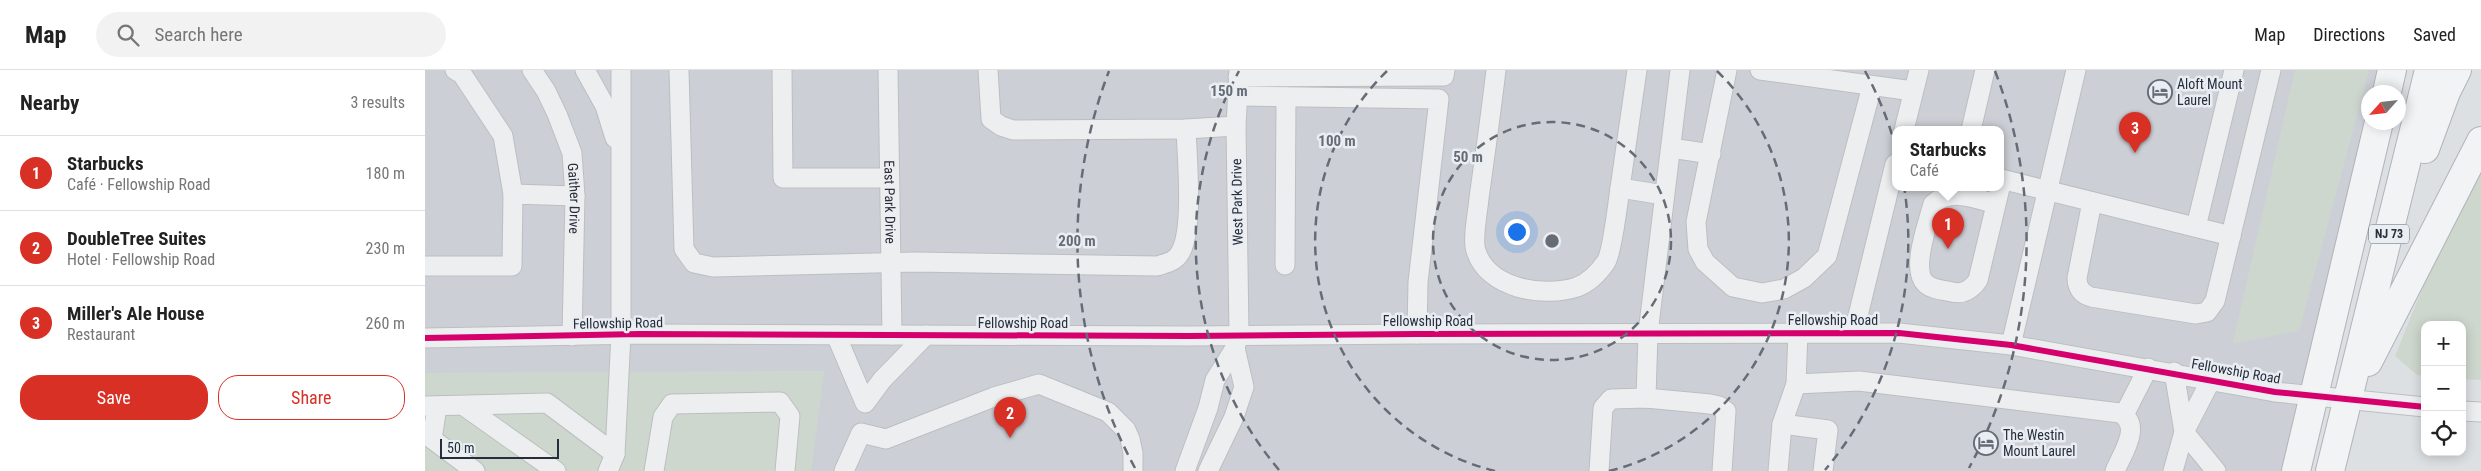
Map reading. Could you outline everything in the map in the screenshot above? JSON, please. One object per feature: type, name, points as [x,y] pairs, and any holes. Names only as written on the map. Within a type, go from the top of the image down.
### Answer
[{"type":"highway","points":[[2389,85],[2392,70]]},
{"type":"highway","name":"NJ 73","points":[[2330,471],[2429,70]]},
{"type":"highway","points":[[2372,306],[2434,122],[2457,70]]},
{"type":"highway","name":"NJ 73","points":[[2295,471],[2377,130]]},
{"type":"highway","points":[[2348,398],[2396,310],[2481,141]]},
{"type":"street","points":[[425,266],[512,266],[513,194],[503,136],[462,74],[455,70]]},
{"type":"street","name":"Gaither Drive","points":[[531,70],[546,91],[567,135],[572,153],[575,196],[572,336]]},
{"type":"street","points":[[585,70],[605,106],[621,159]]},
{"type":"street","points":[[612,463],[621,334],[621,70]]},
{"type":"street","points":[[679,70],[684,249],[694,263],[713,267],[889,262],[1157,266],[1174,260],[1181,252],[1189,216],[1186,129]]},
{"type":"street","points":[[782,70],[783,178],[889,178]]},
{"type":"street","name":"East Park Drive","points":[[888,70],[889,262],[892,335]]},
{"type":"street","points":[[988,70],[991,119],[1001,126],[1013,130],[1186,129],[1236,126]]},
{"type":"street","points":[[1496,70],[1477,216],[1475,250],[1485,266],[1501,281],[1522,289],[1559,291],[1579,286],[1595,275],[1607,260],[1621,188],[1637,70]]},
{"type":"street","points":[[1646,398],[1648,333],[1680,70]]},
{"type":"street","points":[[1727,70],[1696,222],[1698,249],[1705,262],[1733,287],[1762,293],[1784,289],[1804,278],[1827,256],[1869,80]]},
{"type":"street","points":[[1760,70],[1869,80],[1913,92]]},
{"type":"street","points":[[1905,126],[1919,70]]},
{"type":"street","points":[[1972,126],[1985,70]]},
{"type":"street","points":[[2011,345],[2076,70]]},
{"type":"street","points":[[2196,227],[2234,70]]},
{"type":"street","points":[[2093,202],[2077,280],[2079,288],[2089,296],[2196,314],[2205,313],[2214,303],[2271,70]]},
{"type":"street","points":[[1238,74],[1444,73]]},
{"type":"street","name":"West Park Drive","points":[[1208,471],[1224,438],[1244,387],[1237,341],[1236,126],[1238,74]]},
{"type":"street","points":[[1237,96],[1439,99],[1418,282],[1417,334]]},
{"type":"street","points":[[1285,265],[1286,97]]},
{"type":"street","points":[[1671,148],[1711,154]]},
{"type":"street","points":[[1854,332],[1892,176]]},
{"type":"street","points":[[2004,187],[2047,190],[2231,236]]},
{"type":"street","points":[[1621,188],[1664,195]]},
{"type":"street","points":[[1974,191],[1939,199],[1933,204],[1918,270],[1928,286],[1959,293],[1970,289],[1978,280],[1999,191]]},
{"type":"street","points":[[513,194],[575,196]]},
{"type":"street","points":[[1778,471],[1782,424],[1796,384],[1798,332]]},
{"type":"street","name":"Fellowship Road","points":[[425,338],[621,334],[836,334],[1189,336],[1237,341],[1417,334],[1854,332],[1933,336],[2011,345],[2174,372],[2275,392],[2421,407]]},
{"type":"street","points":[[836,334],[865,404]]},
{"type":"street","points":[[844,471],[861,433],[865,404],[882,380],[926,335]]},
{"type":"street","points":[[1185,471],[1210,403],[1215,380],[1237,341]]},
{"type":"street","points":[[2123,415],[2148,368]]},
{"type":"street","points":[[2174,372],[2184,432],[2216,471]]},
{"type":"street","points":[[2173,471],[2184,432],[2211,380]]},
{"type":"street","points":[[1796,384],[1859,381],[2115,412],[2123,415],[2130,424],[2131,430],[2115,471]]},
{"type":"street","points":[[861,433],[886,439],[995,397],[1039,384],[1107,412],[1126,430],[1133,452],[1133,471]]},
{"type":"street","points":[[1599,471],[1603,408],[1611,399],[1646,398],[1710,404],[1719,406],[1727,411],[1722,471]]},
{"type":"street","points":[[654,471],[663,417],[672,404],[780,402],[790,416],[785,471]]},
{"type":"street","points":[[475,471],[428,443],[431,406],[547,403],[612,463]]},
{"type":"street","points":[[464,406],[556,471]]},
{"type":"street","points":[[2466,411],[2481,412]]},
{"type":"street","points":[[1782,424],[1828,430],[1823,471]]},
{"type":"shaded area","points":[[425,70],[2392,70],[2389,85],[2361,85],[2361,130],[2367,130],[2296,471],[425,471]]},
{"type":"shaded area","points":[[2295,70],[2369,70],[2365,85],[2361,85],[2361,100],[2299,331],[2233,343]]},
{"type":"shaded area","points":[[2481,173],[2481,380],[2466,379],[2466,321],[2421,321],[2421,376],[2417,375],[2395,356],[2437,252]]},
{"type":"shaded area","points":[[824,371],[811,471],[425,471],[425,373]]},
{"type":"cycle path","points":[[425,338],[640,334],[1189,336],[1899,333],[2011,345],[2275,392],[2421,407]]},
{"type":"place","name":"Aloft Mount Laurel","points":[[2160,92]]},
{"type":"place","name":"Miller's Ale House","points":[[2135,153]]},
{"type":"place","name":"Starbucks","points":[[1948,249]]},
{"type":"place","name":"DoubleTree Suites","points":[[1010,438]]},
{"type":"place","name":"The Westin Mount Laurel","points":[[1986,443]]}]
